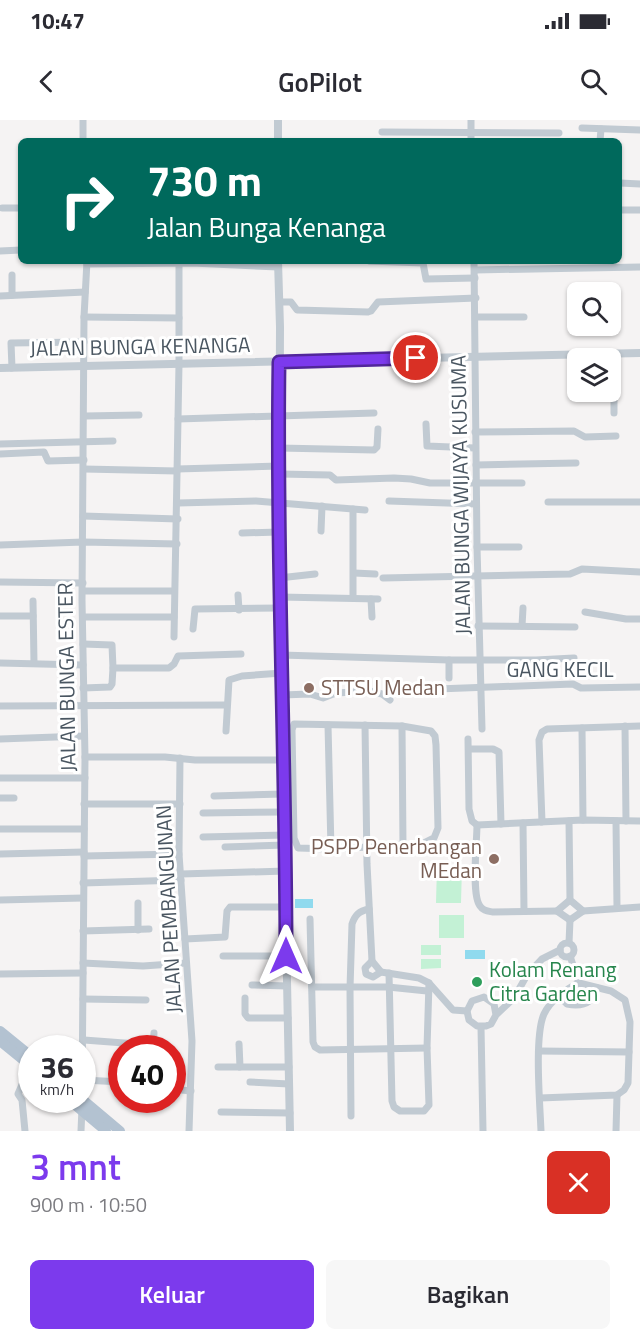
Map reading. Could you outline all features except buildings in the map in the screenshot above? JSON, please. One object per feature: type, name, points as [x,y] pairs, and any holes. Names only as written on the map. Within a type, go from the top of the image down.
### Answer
[{"type":"main road","points":[[0,1031],[18,1050]]},
{"type":"main road","points":[[0,1041],[18,1054]]},
{"type":"main road","points":[[91,1113],[106,1131]]},
{"type":"main road","points":[[96,1113],[120,1131]]},
{"type":"street","points":[[83,120],[84,138]]},
{"type":"street","points":[[278,120],[278,138]]},
{"type":"street","points":[[471,120],[471,137]]},
{"type":"street","points":[[582,128],[640,130]]},
{"type":"street","points":[[600,138],[601,129]]},
{"type":"street","points":[[382,132],[471,137],[559,133]]},
{"type":"street","points":[[622,183],[640,184]]},
{"type":"street","points":[[2,208],[18,208]]},
{"type":"street","points":[[622,210],[640,210]]},
{"type":"street","points":[[0,250],[18,250]]},
{"type":"street","name":"JALAN BUNGA ESTER","points":[[84,1035],[83,516],[84,317],[87,264]]},
{"type":"street","points":[[174,638],[178,519],[178,264]]},
{"type":"street","points":[[278,264],[280,302],[279,608],[284,760],[290,1131]]},
{"type":"street","points":[[423,264],[426,279],[475,278]]},
{"type":"street","name":"JALAN BUNGA WIJAYA KUSUMA","points":[[474,264],[475,448],[482,729]]},
{"type":"street","points":[[475,270],[640,267]]},
{"type":"street","points":[[12,275],[12,295]]},
{"type":"street","points":[[0,296],[85,292]]},
{"type":"street","points":[[280,302],[292,303],[297,310],[368,312],[378,302],[476,298]]},
{"type":"street","points":[[84,317],[179,318]]},
{"type":"street","points":[[476,317],[524,317]]},
{"type":"street","points":[[0,344],[84,342]]},
{"type":"street","points":[[11,343],[12,368]]},
{"type":"street","name":"JALAN BUNGA KENANGA","points":[[621,354],[640,353]]},
{"type":"street","name":"JALAN BUNGA KENANGA","points":[[0,368],[567,355]]},
{"type":"street","points":[[614,402],[614,413]]},
{"type":"street","points":[[178,419],[374,412]]},
{"type":"street","points":[[85,416],[138,416]]},
{"type":"street","points":[[426,424],[427,446],[475,448]]},
{"type":"street","points":[[279,448],[375,449],[378,429]]},
{"type":"street","points":[[475,432],[574,431],[585,437],[616,436]]},
{"type":"street","points":[[0,444],[113,441]]},
{"type":"street","points":[[0,454],[44,452],[48,460],[84,460]]},
{"type":"street","points":[[476,465],[576,463]]},
{"type":"street","points":[[84,469],[279,470],[330,476],[335,480],[411,479],[429,483],[522,483]]},
{"type":"street","points":[[389,501],[476,504]]},
{"type":"street","points":[[178,503],[280,502],[365,510]]},
{"type":"street","points":[[548,502],[640,502]]},
{"type":"street","points":[[321,531],[322,506]]},
{"type":"street","points":[[353,598],[354,509]]},
{"type":"street","points":[[83,516],[178,519]]},
{"type":"street","points":[[242,534],[279,532]]},
{"type":"street","points":[[0,545],[83,542],[177,544]]},
{"type":"street","points":[[477,547],[519,547]]},
{"type":"street","points":[[383,578],[570,574],[582,569],[640,572]]},
{"type":"street","points":[[354,573],[375,574]]},
{"type":"street","points":[[279,578],[315,574]]},
{"type":"street","points":[[0,582],[174,591]]},
{"type":"street","points":[[238,595],[239,610]]},
{"type":"street","points":[[280,597],[375,599],[372,617]]},
{"type":"street","points":[[33,601],[34,663]]},
{"type":"street","points":[[193,629],[194,609],[279,608]]},
{"type":"street","points":[[522,626],[523,608]]},
{"type":"street","points":[[585,612],[640,619]]},
{"type":"street","points":[[0,616],[33,616]]},
{"type":"street","points":[[83,617],[174,617]]},
{"type":"street","points":[[478,626],[575,627]]},
{"type":"street","points":[[83,644],[112,645],[113,668],[110,687],[83,688]]},
{"type":"street","points":[[113,668],[169,668],[178,656],[241,654]]},
{"type":"street","points":[[281,655],[449,660],[574,658]]},
{"type":"street","points":[[449,660],[449,678]]},
{"type":"street","points":[[0,663],[83,665]]},
{"type":"street","points":[[226,732],[227,682],[230,679],[248,675],[282,673]]},
{"type":"street","name":"GANG KECIL","points":[[411,690],[575,684],[581,688],[640,687]]},
{"type":"street","points":[[282,695],[310,694],[323,698],[336,693],[370,691],[382,694],[390,700]]},
{"type":"street","points":[[0,706],[226,705]]},
{"type":"street","points":[[298,724],[364,725],[427,729],[435,736],[437,834],[431,842],[422,844],[301,849],[296,846],[294,838],[292,728],[298,724]]},
{"type":"street","points":[[328,725],[331,849]]},
{"type":"street","points":[[364,725],[372,961],[385,973],[388,987],[394,1107],[400,1111],[421,1112],[427,1109],[430,1102],[427,1048],[428,987]]},
{"type":"street","points":[[402,726],[403,845]]},
{"type":"street","points":[[625,726],[626,821]]},
{"type":"street","points":[[542,822],[541,734],[547,729],[640,726]]},
{"type":"street","points":[[582,728],[583,820]]},
{"type":"street","points":[[0,739],[84,736]]},
{"type":"street","points":[[468,739],[469,813],[477,825],[475,888],[479,906],[493,912],[557,911],[570,920]]},
{"type":"street","points":[[469,749],[494,748],[499,752],[501,824]]},
{"type":"street","points":[[85,757],[284,760]]},
{"type":"street","name":"JALAN PEMBANGUNAN","points":[[180,758],[179,854],[191,1014],[189,1131]]},
{"type":"street","points":[[0,778],[85,778]]},
{"type":"street","points":[[214,795],[284,794]]},
{"type":"street","points":[[0,798],[14,798]]},
{"type":"street","points":[[84,804],[180,804]]},
{"type":"street","points":[[203,813],[284,812]]},
{"type":"street","points":[[477,825],[583,820],[640,821]]},
{"type":"street","points":[[616,820],[617,908]]},
{"type":"street","points":[[568,821],[570,900]]},
{"type":"street","points":[[523,823],[524,911]]},
{"type":"street","points":[[0,828],[84,829]]},
{"type":"street","points":[[202,837],[285,835]]},
{"type":"street","points":[[225,847],[285,845]]},
{"type":"street","points":[[0,854],[179,854]]},
{"type":"street","points":[[83,883],[286,871]]},
{"type":"street","points":[[0,900],[83,898]]},
{"type":"street","points":[[570,900],[583,910]]},
{"type":"street","points":[[557,911],[570,900]]},
{"type":"street","points":[[138,903],[138,930]]},
{"type":"street","points":[[185,939],[225,937],[227,911],[230,907],[286,907]]},
{"type":"street","points":[[579,983],[570,956],[574,949],[569,943],[570,920],[583,910],[640,907]]},
{"type":"street","points":[[351,1116],[352,924],[355,916],[369,909]]},
{"type":"street","points":[[310,919],[313,1042],[315,1047],[321,1050],[427,1048]]},
{"type":"street","points":[[83,931],[149,929]]},
{"type":"street","points":[[496,1015],[494,1004],[484,998],[472,1001],[467,1011],[469,1020],[481,1027],[491,1024],[496,1015],[514,998],[527,975],[542,959],[569,943]]},
{"type":"street","points":[[560,950],[563,955],[570,956]]},
{"type":"street","points":[[223,956],[286,956]]},
{"type":"street","points":[[372,961],[365,968],[366,974],[373,977],[385,973],[419,978],[453,1010],[467,1011]]},
{"type":"street","points":[[83,963],[137,966],[186,963]]},
{"type":"street","points":[[0,974],[83,973]]},
{"type":"street","points":[[540,1098],[616,1095],[624,1090],[628,1083],[630,1022],[625,1000],[611,991],[579,983]]},
{"type":"street","points":[[541,1131],[539,1051],[542,1017],[550,1004],[579,983]]},
{"type":"street","points":[[252,985],[287,986]]},
{"type":"street","points":[[312,987],[428,987]]},
{"type":"street","points":[[560,997],[567,1004],[583,1005],[591,1001],[597,988]]},
{"type":"street","points":[[245,998],[245,1014],[248,1018],[288,1018]]},
{"type":"street","points":[[84,999],[146,1000]]},
{"type":"street","points":[[481,1027],[483,1131]]},
{"type":"street","points":[[239,1044],[240,1067]]},
{"type":"street","points":[[539,1051],[629,1052]]},
{"type":"street","points":[[218,1067],[289,1067]]},
{"type":"street","points":[[250,1082],[289,1084]]},
{"type":"street","points":[[186,1090],[191,1090]]},
{"type":"street","points":[[616,1095],[616,1131]]},
{"type":"street","points":[[221,1112],[290,1113]]},
{"type":"street","points":[[23,1113],[24,1131]]},
{"type":"street","points":[[81,1131],[82,1113]]},
{"type":"green space","points":[[437,866],[462,866],[461,903],[436,903]]},
{"type":"green space","points":[[439,915],[464,915],[464,938],[439,938]]},
{"type":"green space","points":[[421,945],[441,945],[441,955],[421,955]]},
{"type":"green space","points":[[421,959],[441,959],[441,968],[421,969]]},
{"type":"water","points":[[295,899],[313,899],[313,908],[295,908]]},
{"type":"water","points":[[465,950],[485,950],[485,959],[465,959]]},
{"type":"place","name":"STTSU Medan","points":[[309,688]]},
{"type":"place","name":"PSPP Penerbangan MEdan","points":[[494,859]]},
{"type":"place","name":"Kolam Renang Citra Garden","points":[[477,982]]},
{"type":"route","points":[[286,956],[284,760],[279,608],[279,362],[416,358]]}]
